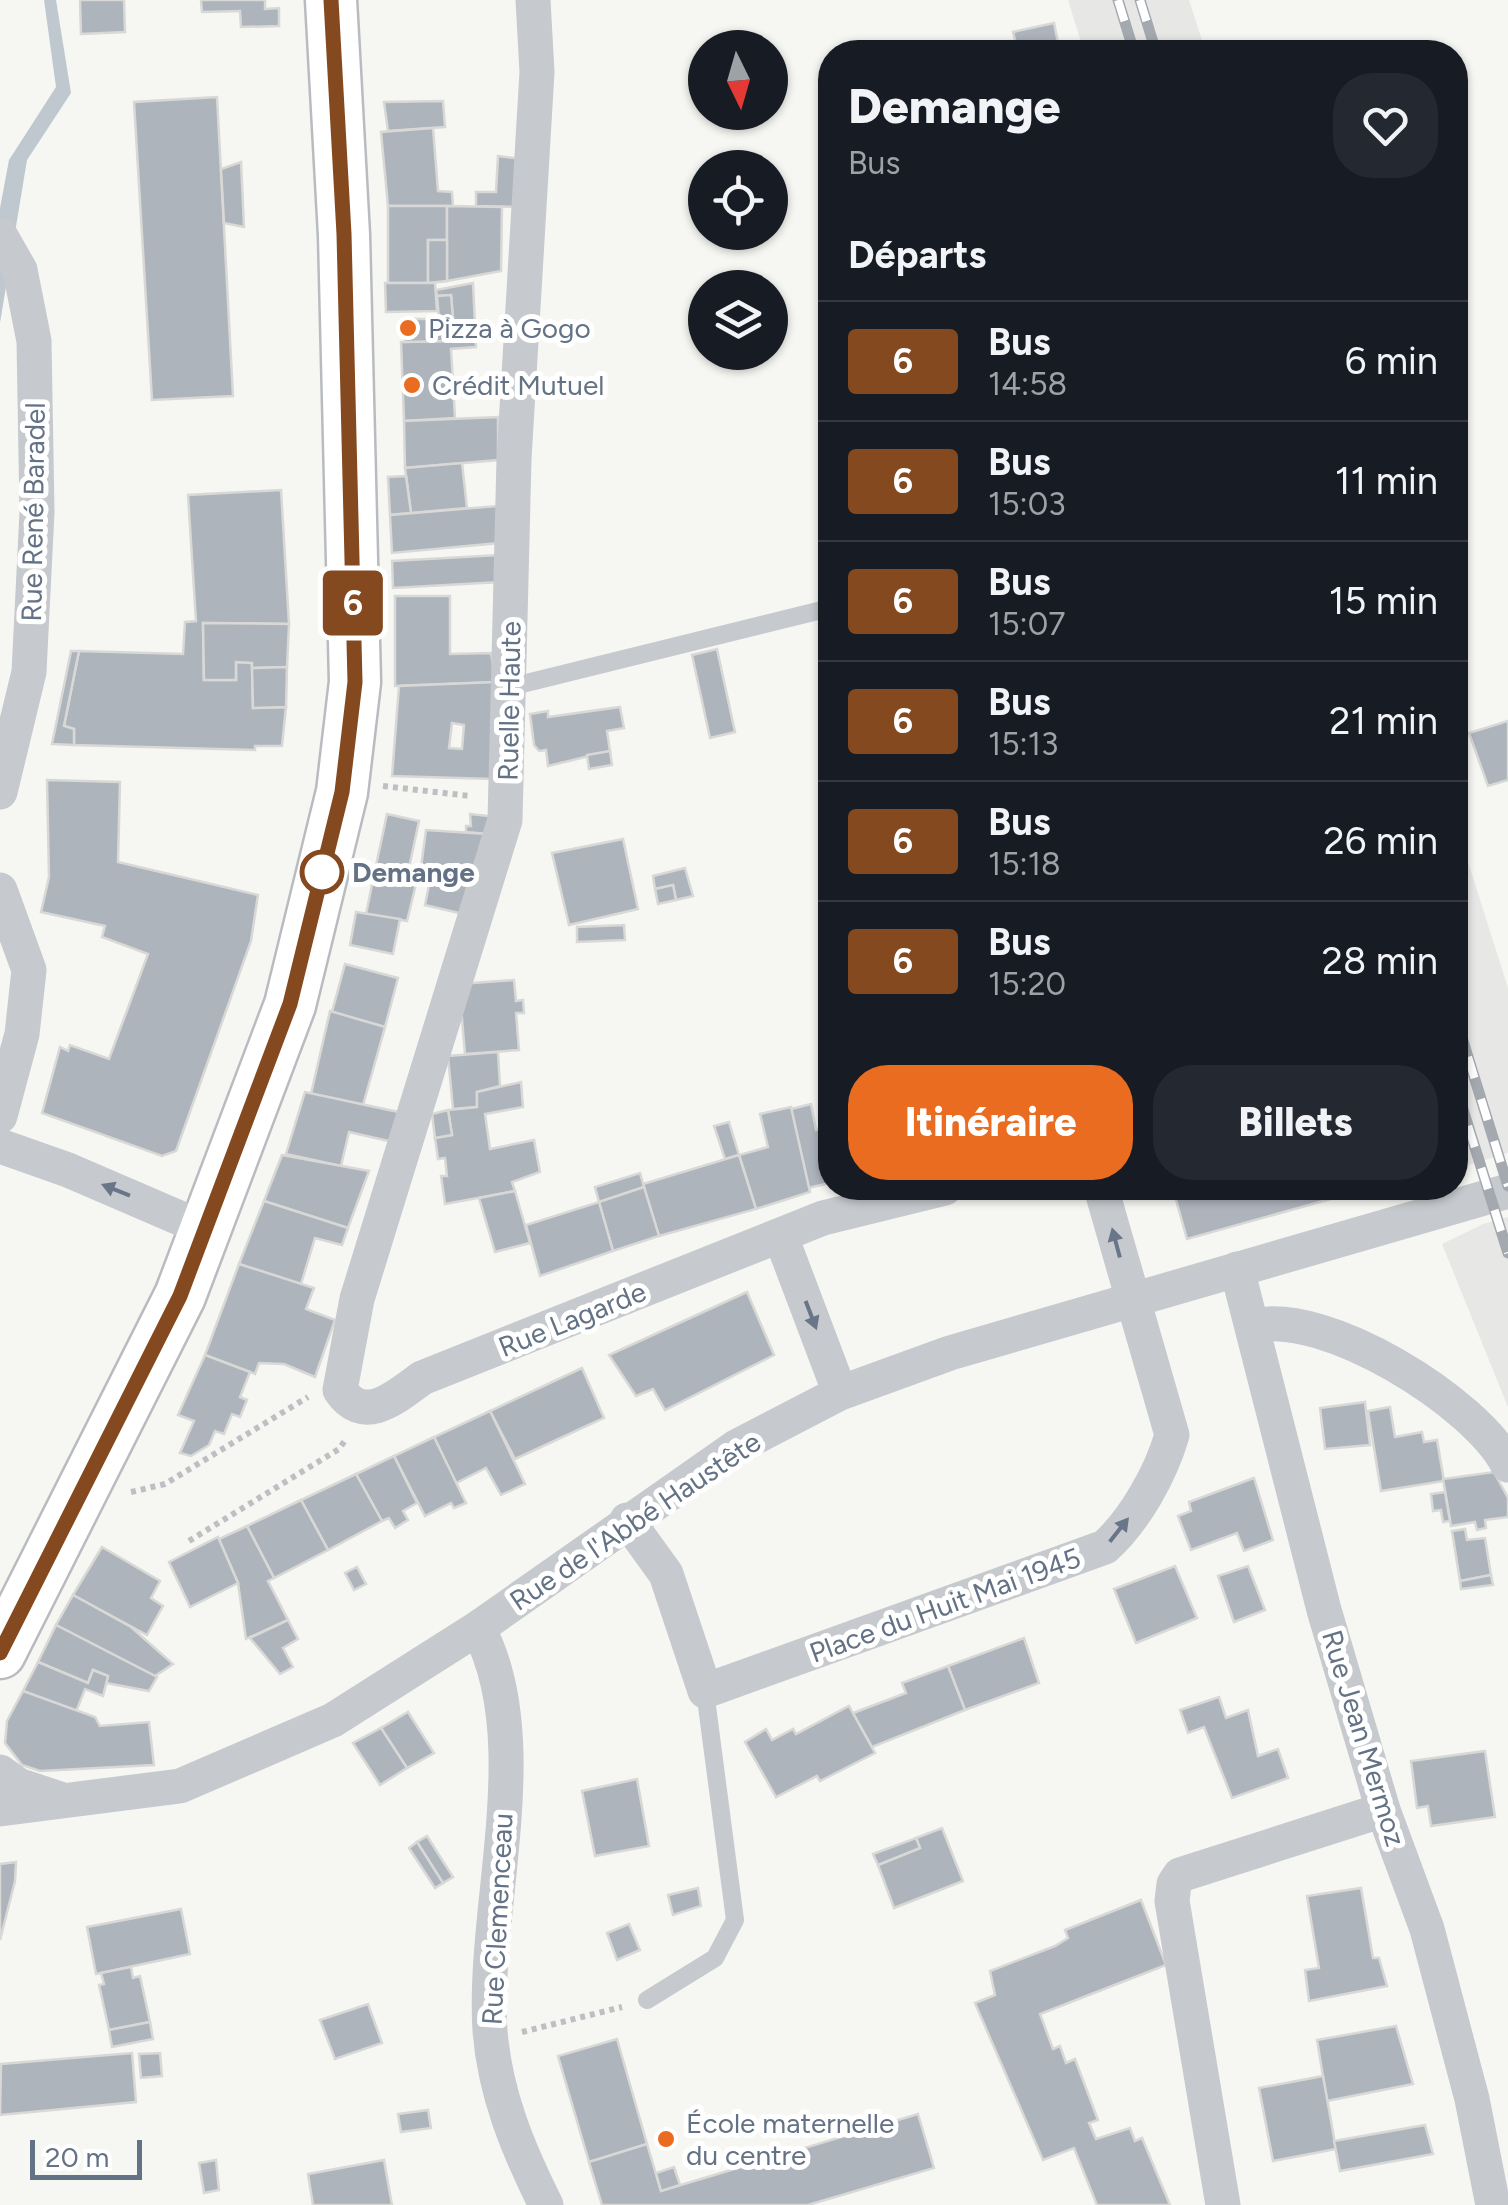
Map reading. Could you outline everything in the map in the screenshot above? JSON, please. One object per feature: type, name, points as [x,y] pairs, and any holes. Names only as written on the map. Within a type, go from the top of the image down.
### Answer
[{"type":"main road","points":[[0,1653],[180,1296],[290,1004],[343,782],[355,682],[344,234],[331,0]]},
{"type":"street","name":"Ruelle Haute","points":[[339,1379],[357,1298],[505,820],[514,459],[537,72],[533,0]]},
{"type":"street","name":"Rue René Baradel","points":[[0,235],[20,270],[34,341],[37,512],[28,672],[0,792]]},
{"type":"street","points":[[0,890],[29,970],[22,1034],[0,1116]]},
{"type":"street","points":[[0,1146],[68,1170],[205,1230]]},
{"type":"street","name":"Rue de l'Abbé Haustête","points":[[0,1809],[180,1786],[216,1774],[333,1720],[478,1628],[736,1447],[840,1393],[950,1352],[1508,1191]]},
{"type":"street","name":"Rue Lagarde","points":[[366,1409],[390,1402],[422,1378],[823,1218],[896,1200]]},
{"type":"street","points":[[1104,1200],[1130,1299]]},
{"type":"street","points":[[781,1237],[840,1393]]},
{"type":"street","name":"Rue Jean Mermoz","points":[[1237,1269],[1324,1610],[1383,1810],[1427,1929],[1472,2099],[1493,2205]]},
{"type":"street","name":"Place du Huit Mai 1945","points":[[705,1691],[1105,1547],[1119,1534],[1165,1458],[1172,1434],[1130,1299]]},
{"type":"street","points":[[1254,1326],[1272,1321],[1312,1326],[1379,1357],[1464,1414],[1508,1465]]},
{"type":"street","points":[[339,1379],[340,1390],[349,1404],[366,1409]]},
{"type":"street","points":[[627,1520],[666,1574],[705,1691]]},
{"type":"street","name":"Rue Clemenceau","points":[[478,1628],[503,1690],[505,1747],[490,2029],[502,2109],[546,2205]]},
{"type":"street","name":"Rue de l'Abbé Haustête","points":[[0,1772],[18,1786],[70,1803]]},
{"type":"street","points":[[1223,2205],[1172,1900],[1174,1884],[1180,1874],[1383,1810]]},
{"type":"lane","points":[[510,687],[818,611]]},
{"type":"lane","points":[[647,2000],[715,1958],[735,1920],[705,1691]]},
{"type":"path","points":[[343,782],[506,800]]},
{"type":"path","points":[[165,1484],[339,1379]]},
{"type":"path","points":[[188,1541],[339,1448],[366,1409]]},
{"type":"path","points":[[490,2029],[516,2034],[647,2000]]},
{"type":"shaded area","points":[[44,0],[56,0],[71,93],[27,160],[0,323],[0,208],[9,160],[56,87]]},
{"type":"shaded area","points":[[1068,0],[1189,0],[1202,40],[1080,40]]},
{"type":"shaded area","points":[[1468,862],[1508,988],[1508,1153],[1468,1165]]},
{"type":"shaded area","points":[[1508,1217],[1508,1407],[1442,1244]]},
{"type":"building","points":[[80,0],[124,0],[125,32],[81,34]]},
{"type":"building","points":[[201,0],[265,0],[265,9],[279,8],[279,26],[241,27],[240,11],[202,12]]},
{"type":"building","points":[[1054,23],[1057,40],[1015,40],[1013,32]]},
{"type":"building","points":[[217,97],[233,396],[152,400],[134,102]]},
{"type":"building","points":[[443,101],[445,127],[388,131],[384,102]]},
{"type":"building","points":[[433,128],[438,191],[452,192],[453,206],[388,206],[381,132]]},
{"type":"building","points":[[498,156],[522,159],[518,207],[476,206],[476,192],[496,192]]},
{"type":"building","points":[[241,162],[244,227],[224,223],[221,169]]},
{"type":"building","points":[[388,206],[447,206],[447,240],[428,240],[428,283],[388,283]]},
{"type":"building","points":[[447,206],[502,207],[501,271],[447,281]]},
{"type":"building","points":[[428,240],[447,240],[447,281],[428,283]]},
{"type":"building","points":[[385,283],[435,283],[437,311],[386,312]]},
{"type":"building","points":[[473,283],[476,347],[451,349],[455,418],[404,421],[401,342],[447,341],[447,322],[453,318],[451,295],[437,296],[436,290]]},
{"type":"building","points":[[451,295],[453,318],[447,322],[447,341],[405,342],[404,319],[439,319],[437,296]]},
{"type":"building","points":[[498,417],[498,460],[405,468],[404,421]]},
{"type":"building","points":[[462,463],[467,508],[411,513],[405,468]]},
{"type":"building","points":[[406,476],[411,513],[390,515],[388,477]]},
{"type":"building","points":[[281,490],[289,624],[203,623],[204,680],[236,680],[236,662],[252,663],[253,708],[286,707],[282,746],[255,746],[255,750],[74,745],[74,729],[64,726],[79,651],[183,654],[185,622],[196,621],[188,495]]},
{"type":"building","points":[[497,506],[499,543],[392,553],[390,515]]},
{"type":"building","points":[[499,555],[500,582],[393,588],[392,561]]},
{"type":"building","points":[[395,596],[450,596],[450,654],[491,653],[496,682],[395,686]]},
{"type":"building","points":[[203,623],[289,624],[287,667],[252,668],[252,663],[236,662],[236,680],[204,680]]},
{"type":"building","points":[[717,649],[735,732],[710,738],[692,655]]},
{"type":"building","points":[[71,651],[79,651],[64,726],[74,729],[74,745],[52,744]]},
{"type":"building","points":[[287,667],[286,707],[253,708],[252,668]]},
{"type":"building","points":[[496,682],[492,779],[392,776],[399,686]],"holes":[[[452,723],[464,725],[462,749],[449,748]]]},
{"type":"building","points":[[620,707],[624,728],[607,731],[610,751],[548,766],[546,750],[539,751],[534,745],[530,714],[548,711],[548,717]]},
{"type":"building","points":[[1508,721],[1508,780],[1488,786],[1469,733]]},
{"type":"building","points":[[610,751],[612,765],[589,769],[587,755]]},
{"type":"building","points":[[47,780],[120,782],[118,862],[258,895],[251,941],[176,1151],[162,1156],[42,1113],[60,1047],[68,1051],[70,1045],[109,1059],[148,954],[102,937],[105,926],[41,912],[49,877]]},
{"type":"building","points":[[387,814],[419,821],[406,882],[374,875]]},
{"type":"building","points":[[470,814],[489,816],[487,834],[466,832],[466,826],[471,826]]},
{"type":"building","points":[[426,830],[487,834],[463,914],[425,905],[429,885],[419,882]]},
{"type":"building","points":[[623,839],[638,909],[569,925],[552,853]]},
{"type":"building","points":[[685,868],[693,896],[676,900],[673,885],[655,889],[653,876]]},
{"type":"building","points":[[374,875],[416,884],[407,921],[366,914]]},
{"type":"building","points":[[673,885],[676,900],[658,904],[655,889]]},
{"type":"building","points":[[356,912],[400,919],[393,954],[350,945]]},
{"type":"building","points":[[624,925],[625,940],[577,942],[577,927]]},
{"type":"building","points":[[345,964],[398,978],[385,1027],[332,1012]]},
{"type":"building","points":[[514,980],[516,1001],[523,1000],[524,1013],[516,1013],[519,1050],[465,1054],[459,984]]},
{"type":"building","points":[[330,1011],[385,1027],[363,1105],[311,1094]]},
{"type":"building","points":[[498,1052],[500,1086],[477,1092],[477,1107],[453,1109],[448,1056]]},
{"type":"building","points":[[521,1082],[523,1107],[485,1114],[490,1149],[534,1140],[540,1172],[512,1182],[515,1191],[445,1204],[441,1176],[447,1176],[445,1158],[438,1159],[435,1138],[452,1135],[448,1110],[477,1107],[477,1092]]},
{"type":"building","points":[[305,1092],[403,1113],[393,1142],[349,1132],[341,1166],[286,1154]]},
{"type":"building","points":[[811,1104],[818,1130],[818,1186],[808,1188],[791,1109]]},
{"type":"building","points":[[791,1107],[810,1192],[756,1209],[739,1155],[768,1147],[760,1114]]},
{"type":"building","points":[[448,1110],[452,1135],[435,1138],[432,1114]]},
{"type":"building","points":[[729,1122],[739,1155],[725,1159],[714,1126]]},
{"type":"building","points":[[282,1155],[369,1171],[348,1228],[264,1201]]},
{"type":"building","points":[[739,1155],[756,1209],[659,1236],[643,1184]]},
{"type":"building","points":[[640,1173],[644,1187],[599,1202],[595,1187]]},
{"type":"building","points":[[644,1187],[659,1236],[613,1251],[599,1202]]},
{"type":"building","points":[[515,1191],[530,1243],[495,1252],[479,1198]]},
{"type":"building","points":[[1176,1200],[1327,1200],[1187,1239]]},
{"type":"building","points":[[264,1201],[348,1228],[342,1245],[315,1238],[301,1284],[239,1264]]},
{"type":"building","points":[[599,1202],[613,1251],[540,1276],[526,1225]]},
{"type":"building","points":[[239,1264],[314,1288],[306,1309],[335,1320],[315,1377],[284,1364],[259,1363],[255,1374],[205,1355]]},
{"type":"building","points":[[747,1292],[774,1355],[665,1410],[653,1389],[636,1396],[609,1355]]},
{"type":"building","points":[[205,1355],[250,1372],[240,1397],[247,1400],[240,1417],[232,1414],[224,1434],[215,1431],[209,1445],[191,1456],[180,1453],[194,1421],[178,1415]]},
{"type":"building","points":[[582,1368],[604,1418],[515,1459],[490,1411]]},
{"type":"building","points":[[1365,1402],[1370,1445],[1325,1449],[1320,1408]]},
{"type":"building","points":[[1390,1407],[1395,1437],[1422,1432],[1424,1442],[1437,1440],[1444,1481],[1381,1491],[1368,1411]]},
{"type":"building","points":[[490,1411],[525,1484],[501,1495],[486,1468],[456,1483],[434,1437]]},
{"type":"building","points":[[434,1437],[466,1503],[454,1508],[451,1503],[425,1516],[394,1456]]},
{"type":"building","points":[[394,1456],[417,1503],[403,1511],[408,1520],[395,1528],[389,1518],[382,1521],[356,1474]]},
{"type":"building","points":[[1494,1472],[1508,1498],[1508,1517],[1485,1520],[1486,1528],[1477,1530],[1475,1522],[1451,1526],[1443,1479]]},
{"type":"building","points":[[356,1474],[382,1521],[328,1550],[301,1500]]},
{"type":"building","points":[[1254,1478],[1273,1540],[1244,1551],[1237,1533],[1191,1550],[1178,1516],[1191,1511],[1189,1502]]},
{"type":"building","points":[[1445,1492],[1450,1521],[1443,1522],[1441,1510],[1433,1511],[1431,1494]]},
{"type":"building","points":[[301,1500],[328,1550],[274,1578],[247,1526]]},
{"type":"building","points":[[247,1526],[274,1578],[268,1581],[288,1620],[246,1639],[238,1583],[219,1539]]},
{"type":"building","points":[[1465,1529],[1467,1540],[1485,1538],[1491,1575],[1460,1581],[1452,1531]]},
{"type":"building","points":[[218,1537],[238,1583],[190,1607],[169,1562]]},
{"type":"building","points":[[102,1547],[160,1581],[151,1598],[163,1606],[147,1635],[73,1595]]},
{"type":"building","points":[[1175,1566],[1197,1618],[1136,1643],[1114,1589]]},
{"type":"building","points":[[1248,1566],[1265,1610],[1234,1622],[1218,1576]]},
{"type":"building","points":[[357,1567],[366,1584],[354,1590],[345,1573]]},
{"type":"building","points":[[1491,1575],[1493,1585],[1461,1589],[1460,1581]]},
{"type":"building","points":[[73,1595],[131,1627],[173,1664],[155,1676],[56,1625]]},
{"type":"building","points":[[288,1620],[298,1639],[283,1648],[293,1667],[280,1674],[250,1638]]},
{"type":"building","points":[[56,1625],[157,1677],[149,1691],[106,1683],[108,1676],[93,1670],[88,1683],[38,1662]]},
{"type":"building","points":[[1024,1638],[1039,1683],[965,1710],[948,1666]]},
{"type":"building","points":[[38,1662],[88,1683],[93,1670],[108,1676],[103,1696],[85,1689],[76,1712],[23,1691]]},
{"type":"building","points":[[948,1666],[965,1710],[872,1747],[853,1713],[906,1693],[902,1683]]},
{"type":"building","points":[[23,1691],[95,1717],[100,1726],[149,1722],[154,1765],[40,1771],[22,1765],[5,1743],[7,1721]]},
{"type":"building","points":[[1219,1697],[1226,1718],[1248,1710],[1258,1756],[1278,1749],[1288,1778],[1232,1798],[1204,1727],[1188,1733],[1180,1710]]},
{"type":"building","points":[[849,1706],[875,1753],[820,1781],[817,1776],[776,1797],[745,1742],[766,1729],[772,1740],[793,1729],[796,1734]]},
{"type":"building","points":[[408,1712],[434,1753],[407,1768],[381,1728]]},
{"type":"building","points":[[381,1728],[407,1768],[380,1785],[353,1743]]},
{"type":"building","points":[[1485,1751],[1495,1817],[1431,1826],[1428,1806],[1417,1808],[1411,1761]]},
{"type":"building","points":[[637,1779],[649,1846],[595,1856],[582,1791]]},
{"type":"building","points":[[942,1828],[963,1881],[894,1908],[878,1865],[920,1848],[916,1838]]},
{"type":"building","points":[[427,1836],[453,1877],[443,1883],[417,1842]]},
{"type":"building","points":[[916,1838],[920,1848],[878,1865],[873,1854]]},
{"type":"building","points":[[417,1842],[443,1883],[435,1888],[409,1848]]},
{"type":"building","points":[[16,1862],[15,1881],[0,1940],[0,1864]]},
{"type":"building","points":[[698,1888],[701,1906],[673,1915],[668,1895]]},
{"type":"building","points":[[1361,1888],[1373,1958],[1379,1958],[1387,1986],[1309,2001],[1305,1970],[1319,1968],[1307,1896]]},
{"type":"building","points":[[1141,1900],[1166,1965],[1040,2014],[1053,2049],[1060,2046],[1066,2063],[1075,2059],[1098,2120],[1089,2123],[1096,2139],[1130,2128],[1135,2141],[1142,2138],[1170,2205],[1097,2205],[1074,2148],[1043,2160],[975,2003],[995,1995],[990,1971],[1055,1946],[1068,1938],[1065,1930]]},
{"type":"building","points":[[181,1909],[190,1954],[96,1974],[87,1927]]},
{"type":"building","points":[[629,1924],[640,1950],[617,1960],[607,1933]]},
{"type":"building","points":[[131,1967],[133,1978],[140,1976],[150,2022],[109,2030],[99,1985],[104,1984],[101,1973]]},
{"type":"building","points":[[368,2004],[382,2043],[335,2059],[320,2020]]},
{"type":"building","points":[[150,2022],[153,2039],[112,2047],[109,2030]]},
{"type":"building","points":[[1396,2026],[1413,2084],[1327,2101],[1317,2040]]},
{"type":"building","points":[[617,2039],[647,2144],[589,2162],[558,2056]]},
{"type":"building","points":[[132,2053],[136,2102],[0,2115],[1,2064]]},
{"type":"building","points":[[160,2053],[162,2076],[141,2078],[139,2054]]},
{"type":"building","points":[[1323,2076],[1336,2149],[1273,2161],[1259,2088]]},
{"type":"building","points":[[428,2110],[431,2128],[401,2132],[398,2114]]},
{"type":"building","points":[[918,2114],[934,2168],[808,2205],[602,2205],[589,2162],[647,2144],[661,2191]]},
{"type":"building","points":[[1425,2125],[1433,2154],[1340,2171],[1334,2141]]},
{"type":"building","points":[[216,2160],[219,2190],[204,2193],[199,2163]]},
{"type":"building","points":[[384,2160],[392,2205],[313,2205],[308,2174]]},
{"type":"building","points":[[674,2167],[680,2185],[661,2191],[656,2173]]},
{"type":"railway","points":[[1118,0],[1130,40]]},
{"type":"railway","points":[[1140,0],[1152,40]]},
{"type":"railway","points":[[1468,1057],[1508,1186]]},
{"type":"railway","points":[[1468,1125],[1508,1253]]},
{"type":"bus line","name":"6","points":[[0,1653],[180,1296],[290,1004],[342,792],[355,682],[344,234],[331,0]]},
{"type":"place","name":"Pizza à Gogo","points":[[408,328]]},
{"type":"place","name":"Crédit Mutuel","points":[[412,385]]},
{"type":"place","name":"Demange","points":[[322,872]]},
{"type":"place","name":"École maternelle du centre","points":[[666,2139]]}]
